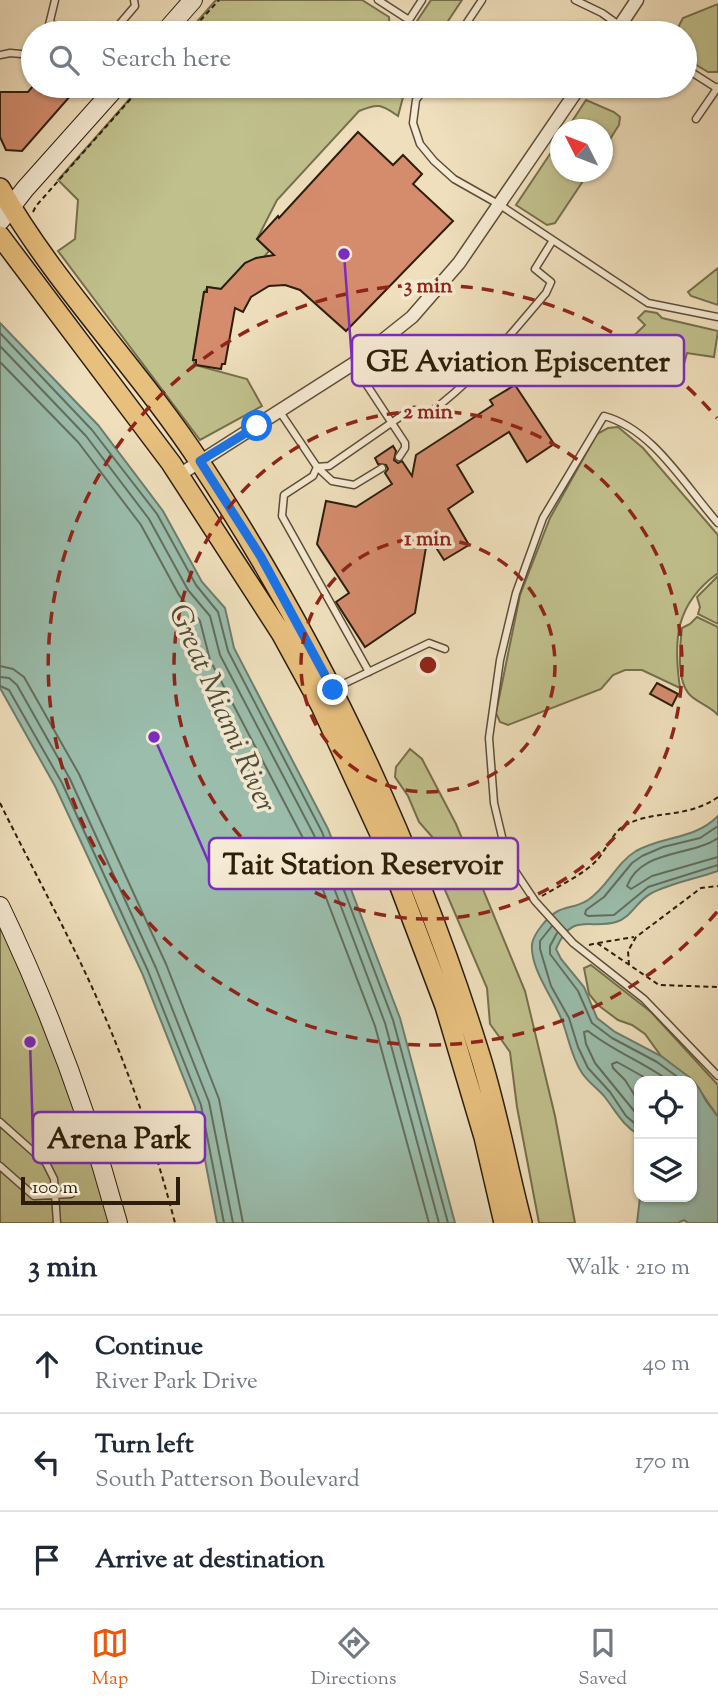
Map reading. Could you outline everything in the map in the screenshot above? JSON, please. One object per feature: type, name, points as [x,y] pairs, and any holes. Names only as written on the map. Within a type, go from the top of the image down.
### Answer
[{"type":"main road","points":[[172,21],[186,2]]},
{"type":"main road","points":[[5,214],[106,98]]},
{"type":"main road","points":[[0,188],[5,214],[200,461],[261,557],[328,686],[397,826],[440,936],[482,1064],[522,1223]]},
{"type":"main road","points":[[0,236],[179,475],[307,673],[405,895],[445,1006],[484,1137],[504,1223]]},
{"type":"main road","points":[[0,906],[41,996],[77,1088],[101,1158],[118,1223]]},
{"type":"street","points":[[626,21],[637,0]]},
{"type":"street","points":[[179,475],[353,364],[392,335],[429,300],[459,263],[572,98]]},
{"type":"lane","points":[[50,21],[55,0]]},
{"type":"lane","points":[[122,21],[135,6],[134,0]]},
{"type":"lane","points":[[379,0],[409,20],[422,0]]},
{"type":"lane","points":[[468,21],[482,0]]},
{"type":"lane","points":[[575,0],[602,13],[610,21]]},
{"type":"lane","points":[[0,55],[21,54]]},
{"type":"lane","points":[[696,119],[718,88],[697,75]]},
{"type":"lane","points":[[417,98],[413,122],[420,144],[454,179],[500,205],[648,303],[718,317]]},
{"type":"lane","points":[[317,467],[329,466],[414,410],[429,413],[450,398],[482,367],[546,293],[551,282],[535,269],[552,240]]},
{"type":"lane","points":[[353,364],[405,443],[400,457]]},
{"type":"lane","points":[[482,367],[504,376],[531,371]]},
{"type":"lane","points":[[409,402],[414,410]]},
{"type":"lane","points":[[280,412],[317,467],[332,481],[354,485],[382,468]]},
{"type":"lane","points":[[718,523],[648,439],[622,421],[604,416],[543,518],[516,593],[500,660],[489,738],[494,803],[503,841],[513,868],[535,901],[576,945],[645,999],[718,1076]]},
{"type":"lane","points":[[317,467],[313,476],[284,495],[282,516],[369,672]]},
{"type":"lane","points":[[328,686],[369,672],[429,643],[445,649]]},
{"type":"lane","points":[[0,1122],[46,1163],[54,1179],[57,1223]]},
{"type":"lane","points":[[0,1166],[34,1196],[71,1194]]},
{"type":"path","points":[[200,21],[219,0]]},
{"type":"path","points":[[36,206],[131,98]]},
{"type":"path","points":[[535,901],[597,861],[623,826],[643,819],[703,807],[718,797]]},
{"type":"path","points":[[0,803],[92,986],[135,1092],[174,1223]]},
{"type":"path","points":[[630,966],[628,951],[636,937],[701,888],[718,886]]},
{"type":"path","points":[[576,945],[636,937]]},
{"type":"path","points":[[597,943],[659,985],[718,987]]},
{"type":"green space","points":[[216,0],[362,0],[389,17],[389,21],[198,21]]},
{"type":"green space","points":[[431,0],[462,0],[448,21],[417,21]]},
{"type":"green space","points":[[718,4],[718,72],[708,72],[697,65],[697,21],[681,21]]},
{"type":"green space","points":[[130,98],[403,98],[398,116],[379,106],[359,111],[277,200],[257,239],[269,251],[264,257],[245,263],[221,289],[208,287],[204,292],[193,360],[195,365],[247,379],[262,406],[200,440],[58,251],[75,239],[78,200],[58,180]]},
{"type":"green space","points":[[586,100],[620,117],[613,134],[613,119],[574,119]]},
{"type":"green space","points":[[550,154],[550,182],[582,182],[555,223],[547,225],[516,205]]},
{"type":"green space","points":[[718,268],[718,305],[691,296],[688,292]]},
{"type":"green space","points":[[645,311],[657,313],[662,318],[718,331],[714,357],[687,353],[684,364],[672,369],[659,381],[632,365],[636,348],[625,344],[645,325],[638,318]]},
{"type":"green space","points":[[618,427],[643,448],[718,535],[718,573],[693,597],[680,624],[677,654],[680,688],[642,670],[625,670],[613,675],[601,689],[508,725],[500,722],[496,713],[520,595],[550,518],[597,434],[608,428]]},
{"type":"green space","points":[[718,576],[718,624],[698,614],[700,607],[697,597]]},
{"type":"green space","points":[[697,617],[718,627],[718,715],[690,695],[681,672],[682,628]]},
{"type":"green space","points":[[410,749],[422,759],[456,824],[525,991],[555,1116],[575,1223],[539,1223],[517,1107],[510,1052],[490,1024],[487,988],[439,876],[434,839],[419,822],[408,796],[395,777],[396,767]]},
{"type":"green space","points":[[0,906],[118,1223],[0,1223]]},
{"type":"green space","points":[[591,965],[651,1012],[718,1085],[718,1117],[697,1086],[697,1076],[686,1076],[661,1056],[645,1034],[618,1020],[598,1005],[589,994],[584,968]]},
{"type":"water","name":"Great Miami River","points":[[0,323],[98,425],[163,511],[202,582],[225,608],[234,648],[328,829],[400,1018],[455,1223],[217,1223],[195,1107],[142,973],[55,786],[0,688]]},
{"type":"water","points":[[718,816],[718,871],[650,894],[626,917],[616,922],[575,926],[562,937],[556,949],[584,987],[597,1018],[615,1032],[661,1056],[688,1076],[634,1076],[634,1131],[579,1067],[563,1023],[535,964],[532,944],[538,930],[554,913],[595,895],[636,851],[709,824]]},
{"type":"water","points":[[697,1086],[718,1117],[718,1223],[688,1223],[684,1220],[678,1223],[637,1223],[639,1202],[697,1202]]},
{"type":"building","points":[[0,92],[21,92],[21,98],[68,98],[22,151],[6,150],[0,137]]},
{"type":"building","points":[[358,132],[393,165],[403,155],[422,174],[413,184],[453,221],[346,331],[300,290],[285,285],[269,286],[251,297],[243,312],[235,308],[225,364],[222,364],[221,369],[196,365],[196,360],[193,360],[207,287],[221,289],[245,263],[274,255],[257,239]]},
{"type":"building","points":[[515,385],[554,444],[527,462],[509,432],[457,465],[473,492],[448,509],[469,545],[444,560],[428,535],[415,613],[365,647],[336,602],[349,593],[317,544],[326,501],[356,507],[392,484],[385,473],[388,469],[386,465],[378,464],[375,458],[393,446],[396,451],[394,460],[398,463],[402,461],[412,476],[416,455],[493,405],[490,400]]},
{"type":"building","points":[[657,683],[678,694],[672,706],[650,694]]},
{"type":"place","name":"GE Aviation Episcenter","points":[[344,254]]},
{"type":"place","name":"Tait Station Reservoir","points":[[154,737]]},
{"type":"place","name":"Arena Park","points":[[30,1042]]},
{"type":"route","points":[[257,426],[200,461],[261,557],[333,690]]}]
